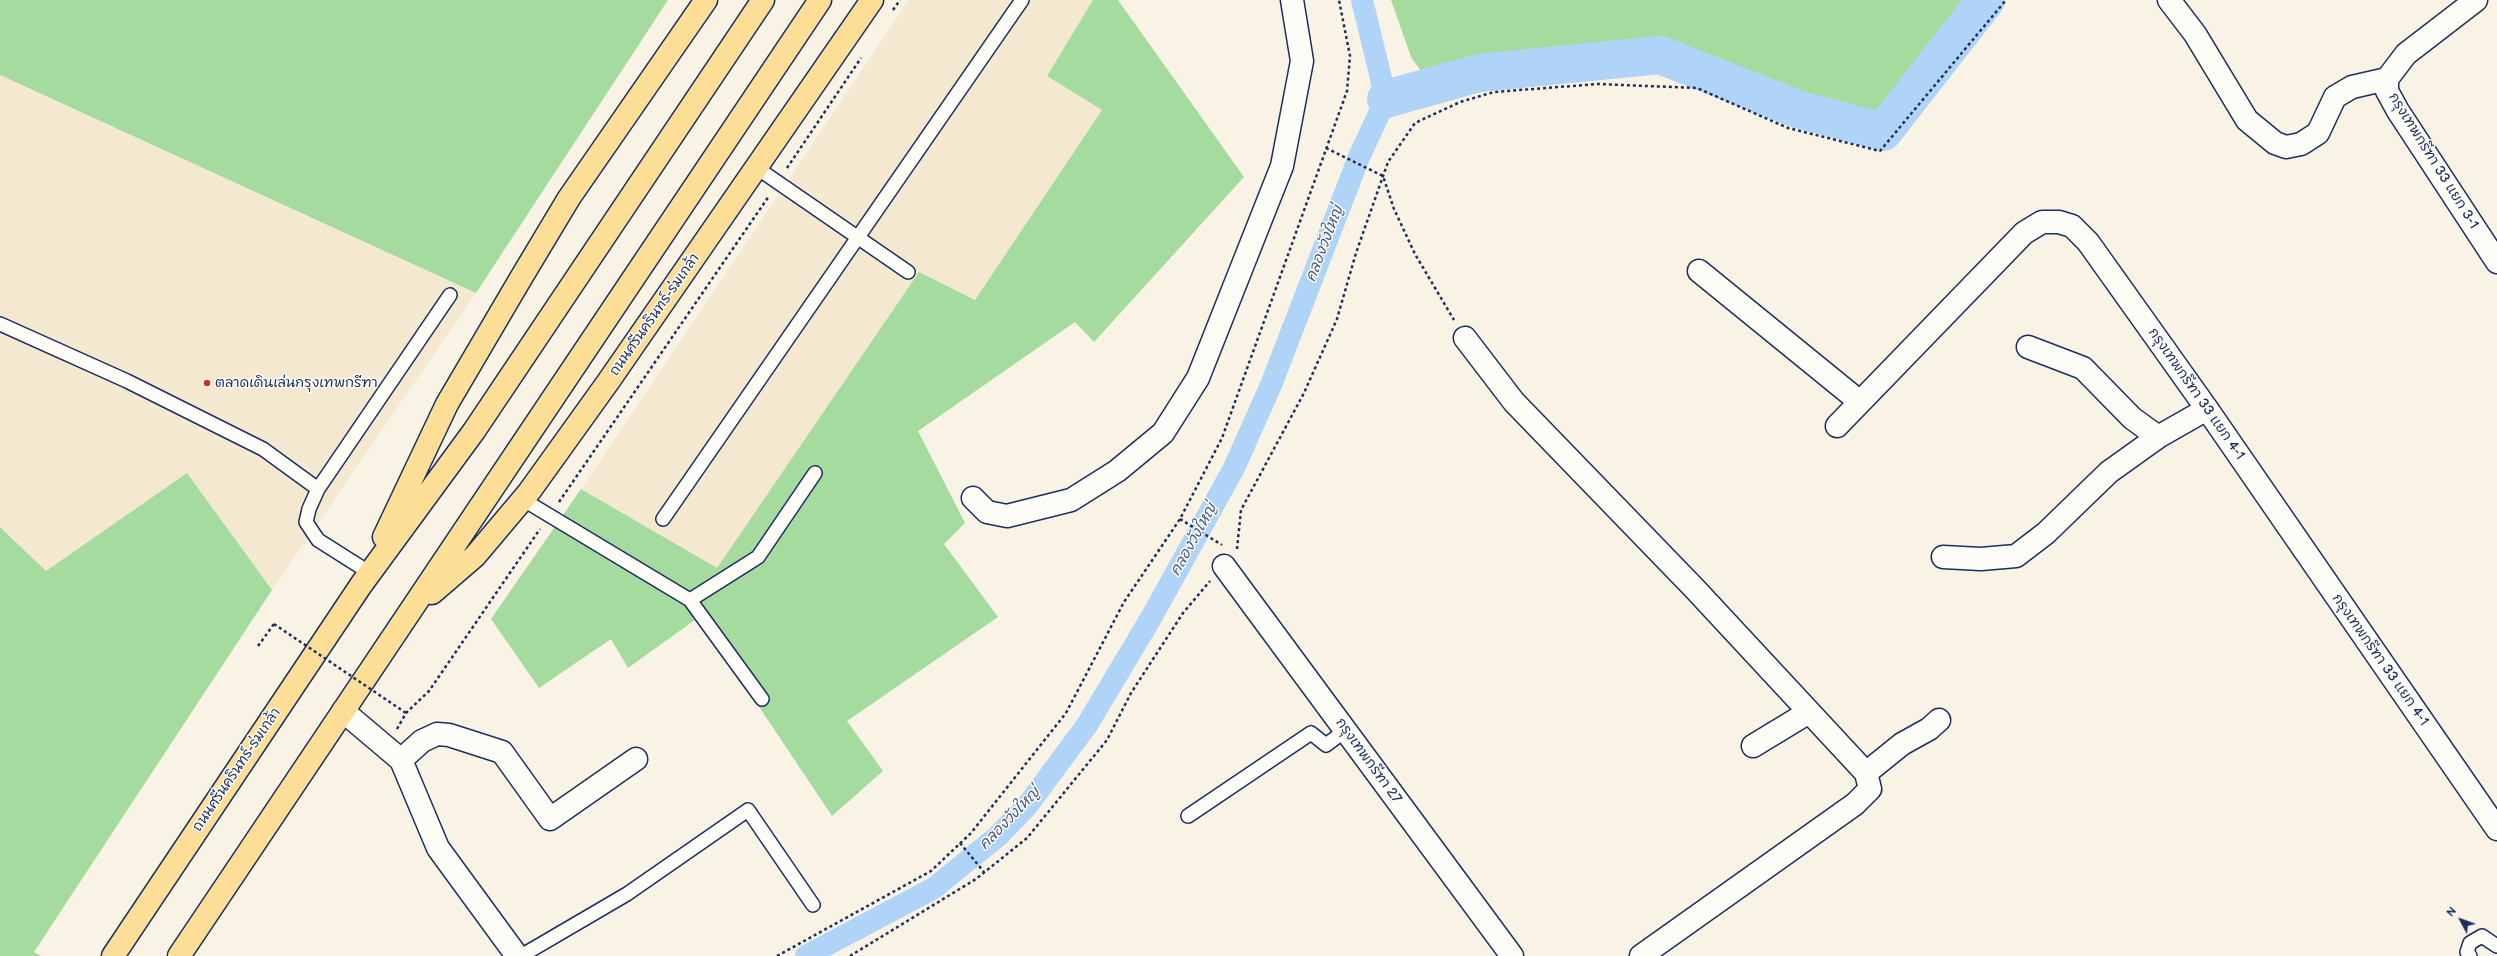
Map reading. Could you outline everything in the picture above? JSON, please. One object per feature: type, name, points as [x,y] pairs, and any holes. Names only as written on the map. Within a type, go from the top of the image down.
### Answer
[{"type":"main road","name":"ถนนศรีนครินทร์-ร่มเกล้า","points":[[364,578],[447,404],[521,278],[569,198],[706,0]]},
{"type":"main road","name":"ถนนศรีนครินทร์-ร่มเกล้า","points":[[113,956],[364,578],[474,430],[763,0]]},
{"type":"main road","name":"ถนนศรีนครินทร์-ร่มเกล้า","points":[[179,956],[820,0]]},
{"type":"main road","name":"ถนนศรีนครินทร์-ร่มเกล้า","points":[[412,609],[475,556],[522,499],[608,382],[872,0]]},
{"type":"street","points":[[973,498],[987,512],[1007,516],[1071,500],[1117,471],[1163,433],[1194,384],[1282,166],[1302,61],[1292,0]]},
{"type":"street","points":[[2169,0],[2196,34],[2247,120],[2275,143],[2286,147],[2301,144],[2318,133],[2335,96],[2352,87],[2387,79]]},
{"type":"street","name":"กรุงเทพกรีฑา 33 แยก 3-1","points":[[2472,1],[2406,54],[2387,79],[2387,91],[2398,111],[2497,262]]},
{"type":"street","name":"กรุงเทพกรีฑา 33 แยก 4-1","points":[[1837,426],[2024,233],[2042,222],[2059,222],[2072,226],[2088,242],[2207,409],[2497,829]]},
{"type":"street","points":[[1699,271],[1860,402]]},
{"type":"street","points":[[1465,338],[1514,402],[1695,589],[1866,773],[1870,789],[1855,804],[1641,956]]},
{"type":"street","points":[[2028,348],[2083,368],[2132,418],[2158,437]]},
{"type":"street","points":[[1943,557],[1981,559],[2016,556],[2046,533],[2109,472],[2158,437],[2207,409]]},
{"type":"street","name":"กรุงเทพกรีฑา 27","points":[[1230,560],[1346,730],[1512,956]]},
{"type":"street","points":[[343,711],[401,760],[438,848],[517,956]]},
{"type":"street","points":[[1753,746],[1809,712]]},
{"type":"street","points":[[1866,773],[1902,744],[1929,729],[1939,720]]},
{"type":"street","points":[[401,760],[422,741],[437,734],[449,735],[502,752],[550,819],[636,760]]},
{"type":"lane","points":[[663,518],[1022,0]]},
{"type":"lane","points":[[757,168],[908,272]]},
{"type":"lane","points":[[364,578],[318,540],[306,522],[309,509],[318,489],[450,295]]},
{"type":"lane","points":[[0,324],[127,381],[263,449],[318,489]]},
{"type":"lane","points":[[690,600],[758,557],[815,473]]},
{"type":"lane","points":[[522,499],[690,600],[762,699]]},
{"type":"lane","points":[[1188,816],[1311,733],[1326,746],[1346,730]]},
{"type":"lane","points":[[521,956],[627,894],[748,810],[813,905]]},
{"type":"lane","points":[[2470,956],[2468,952],[2470,943],[2482,936],[2497,946]]},
{"type":"path","points":[[891,13],[900,0]]},
{"type":"path","points":[[777,956],[931,871],[971,833],[1066,713],[1124,602],[1180,519],[1222,438],[1347,91],[1350,56],[1339,0]]},
{"type":"path","points":[[850,956],[984,872],[1027,838],[1107,740],[1131,693],[1183,613],[1230,560],[1242,510],[1304,392],[1337,319],[1356,253],[1388,162],[1415,122],[1460,102],[1494,92],[1598,84],[1697,88],[1788,128],[1880,151],[2006,0]]},
{"type":"path","points":[[557,505],[865,52]]},
{"type":"path","points":[[1326,148],[1383,176],[1394,209],[1415,254],[1465,338]]},
{"type":"path","points":[[1180,519],[1230,560]]},
{"type":"path","points":[[396,731],[406,713],[429,691],[543,525]]},
{"type":"path","points":[[258,646],[274,624],[406,713]]},
{"type":"path","points":[[960,843],[984,872]]},
{"type":"shaded area","points":[[909,0],[1093,0],[1047,76],[1102,110],[975,300],[919,272],[717,569],[581,489]]},
{"type":"shaded area","name":"ตลาดเดินเล่นกรุงเทพกรีฑา","points":[[0,75],[476,293],[272,590],[187,473],[46,571],[0,527]]},
{"type":"green space","points":[[0,0],[668,0],[476,293],[0,75]]},
{"type":"green space","points":[[1093,0],[1118,0],[1244,177],[1094,342],[1075,322],[918,431],[965,523],[944,544],[998,617],[847,721],[883,771],[832,816],[699,617],[628,668],[611,639],[539,688],[491,619],[581,489],[717,568],[919,272],[975,300],[1102,110],[1047,76]]},
{"type":"green space","points":[[1391,0],[1972,0],[1890,110],[1874,121],[1708,58],[1652,41],[1517,51],[1421,71],[1411,57]]},
{"type":"green space","points":[[187,473],[272,590],[34,952],[41,956],[0,956],[0,527],[46,571]]},
{"type":"waterway","name":"คลองวังใหญ่","points":[[806,956],[934,888],[998,836],[1027,806],[1087,725],[1151,618],[1234,468],[1271,385],[1359,157],[1386,99],[1362,0]]},
{"type":"waterway","points":[[1386,99],[1479,73],[1660,55],[1797,109],[1883,132],[1986,0]]},
{"type":"place","name":"ตลาดเดินเล่นกรุงเทพกรีฑา","points":[[207,383]]}]
